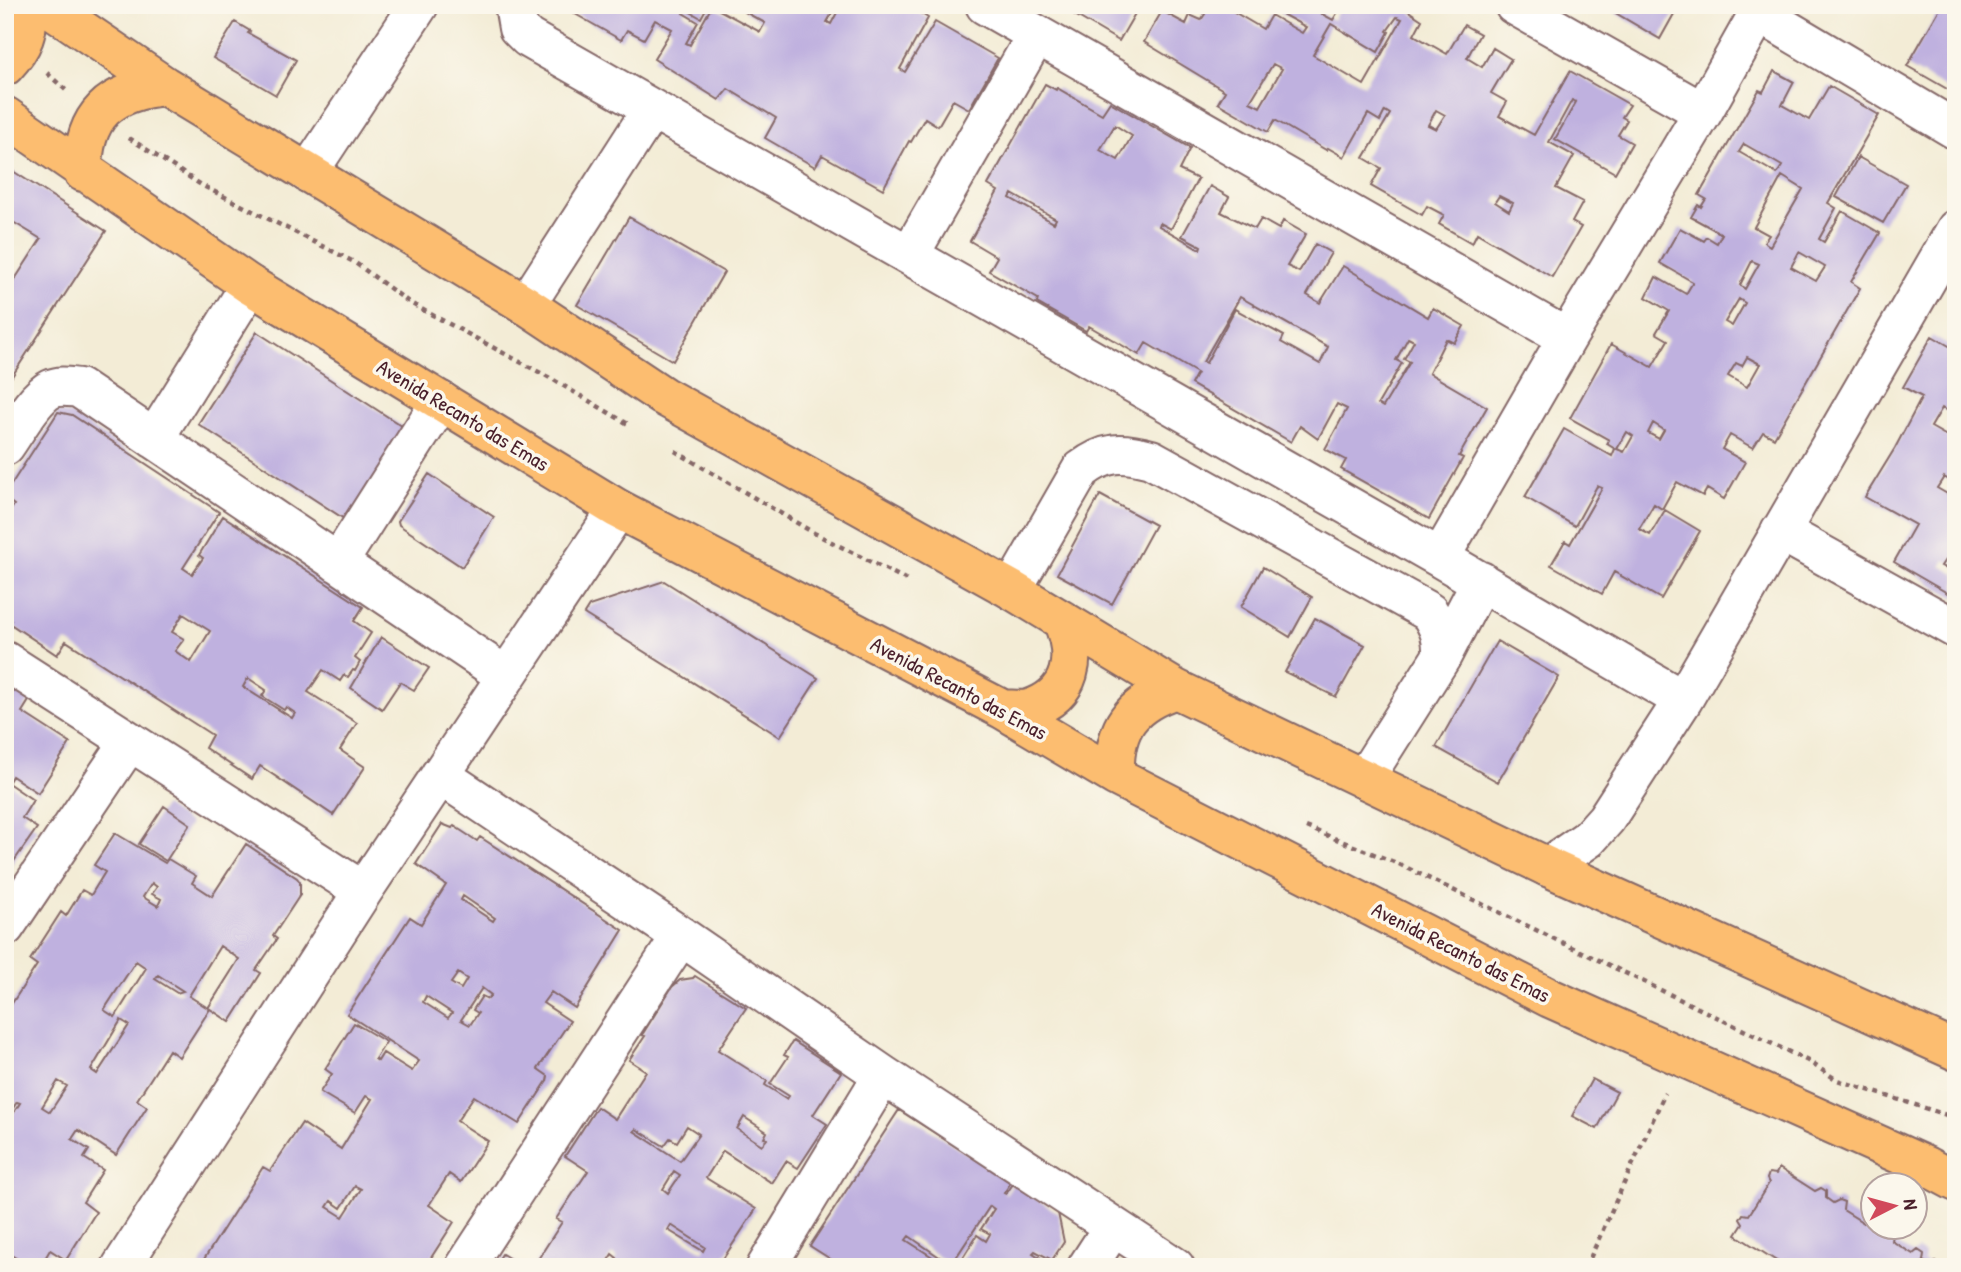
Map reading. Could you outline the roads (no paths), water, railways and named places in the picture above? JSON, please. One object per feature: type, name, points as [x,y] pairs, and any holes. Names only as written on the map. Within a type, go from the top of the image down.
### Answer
[{"type":"main road","points":[[5,66],[20,50],[27,29],[26,5]]},
{"type":"main road","points":[[47,5],[165,86],[526,305],[663,396],[1012,590],[1176,689],[1548,867],[1956,1051]]},
{"type":"main road","points":[[83,172],[83,152],[88,133],[97,117],[116,98],[139,88],[165,86]]},
{"type":"main road","name":"Avenida Recanto das Emas","points":[[5,116],[250,285],[618,509],[1002,709],[1115,776],[1550,998],[1926,1166],[1956,1182]]},
{"type":"main road","points":[[1002,709],[1027,709],[1051,698],[1067,678],[1072,659],[1070,638],[1062,620]]},
{"type":"main road","points":[[1115,776],[1119,735],[1133,713],[1152,697],[1176,689]]},
{"type":"street","points":[[308,173],[419,5]]},
{"type":"street","points":[[514,5],[518,28],[528,38],[1482,581],[1683,699]]},
{"type":"street","points":[[985,5],[1567,338]]},
{"type":"street","points":[[1514,5],[1703,112]]},
{"type":"street","points":[[1440,558],[1761,9],[1956,130]]},
{"type":"street","points":[[910,254],[1036,36]]},
{"type":"street","points":[[526,305],[652,109]]},
{"type":"street","points":[[1548,867],[1588,839],[1606,819],[1683,699],[1956,229]]},
{"type":"street","points":[[153,439],[250,285]]},
{"type":"street","points":[[5,446],[40,397],[59,387],[79,388],[506,676]]},
{"type":"street","points":[[338,563],[441,401]]},
{"type":"street","points":[[1012,590],[1081,470],[1096,458],[1114,453],[1135,455],[1151,459],[1429,612],[1443,641],[1442,656]]},
{"type":"street","points":[[121,1267],[363,891],[618,509]]},
{"type":"street","points":[[1780,531],[1956,629]]},
{"type":"street","points":[[1364,779],[1442,656],[1482,581]]},
{"type":"street","points":[[5,661],[363,891]]},
{"type":"street","points":[[5,927],[130,741]]},
{"type":"street","points":[[440,775],[883,1075],[1175,1267]]},
{"type":"street","points":[[1602,890],[1598,866],[1606,819]]},
{"type":"street","points":[[465,1267],[681,936]]},
{"type":"street","points":[[766,1267],[883,1075]]},
{"type":"street","points":[[1087,1267],[1113,1227]]}]
